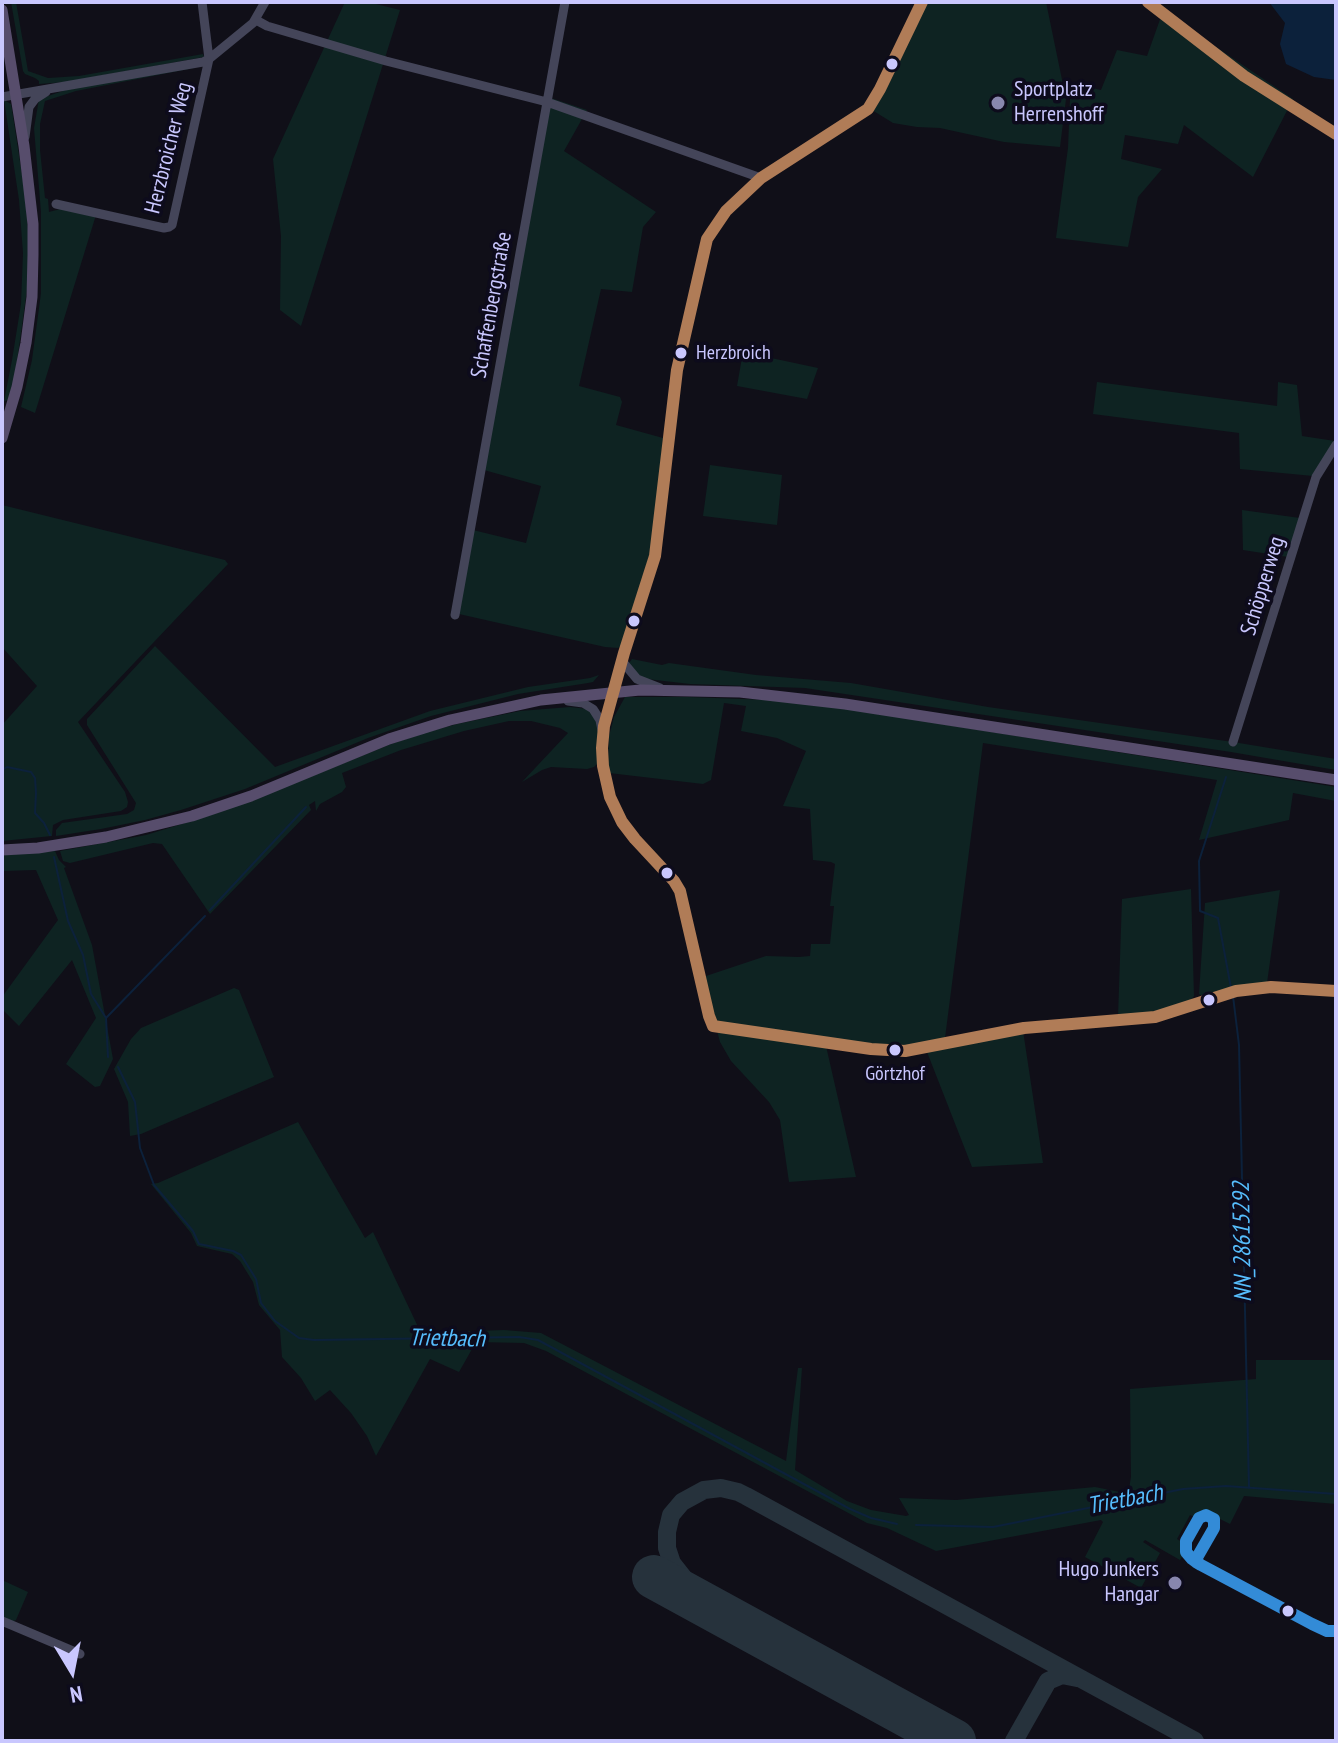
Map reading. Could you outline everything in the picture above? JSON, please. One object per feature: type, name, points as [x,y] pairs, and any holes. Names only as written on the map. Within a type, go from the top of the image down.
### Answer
[{"type":"main road","points":[[2,10],[33,224],[33,272],[26,343],[7,405],[2,438]]},
{"type":"main road","points":[[2,850],[72,844],[137,831],[251,796],[344,757],[450,720],[541,700],[612,692],[740,692],[845,704],[1336,780]]},
{"type":"street","name":"Herzbroicher Weg","points":[[56,204],[164,228],[171,226],[209,59],[202,2]]},
{"type":"street","name":"Herzbroicher Weg","points":[[2,97],[209,59],[256,20],[265,2]]},
{"type":"street","name":"Schaffenbergstraße","points":[[455,615],[565,2]]},
{"type":"street","points":[[922,2],[868,109],[761,178],[721,216],[704,245],[677,370],[657,550],[612,692],[603,735],[604,773],[610,797],[622,822],[680,891],[713,1026],[871,1049],[905,1051],[1024,1028],[1155,1017],[1236,991],[1271,987],[1336,991]]},
{"type":"street","points":[[1148,2],[1244,76],[1336,134]]},
{"type":"street","points":[[256,20],[267,26],[386,61],[547,102],[761,178]]},
{"type":"street","points":[[24,146],[29,107],[53,88]]},
{"type":"street","name":"Schöpperweg","points":[[1233,742],[1316,477],[1336,445]]},
{"type":"street","points":[[622,661],[637,679],[665,690]]},
{"type":"street","points":[[541,700],[587,704],[598,716],[603,735]]},
{"type":"street","points":[[1195,1561],[1214,1528],[1214,1519],[1206,1515],[1197,1520],[1185,1546],[1186,1552],[1195,1561],[1312,1624],[1327,1631],[1336,1631]]},
{"type":"street","points":[[2,1621],[80,1654]]},
{"type":"green space","points":[[11,2],[16,2],[28,71],[48,78],[79,76],[203,54],[204,57],[39,84],[23,71]]},
{"type":"green space","points":[[345,2],[368,2],[400,10],[301,326],[280,310],[281,236],[273,159]]},
{"type":"green space","points":[[925,2],[1046,2],[1066,99],[1060,147],[1004,142],[940,128],[893,123],[872,110]]},
{"type":"green space","points":[[1163,11],[1293,99],[1253,177],[1184,125],[1178,144],[1125,135],[1121,159],[1162,169],[1138,197],[1128,247],[1056,238],[1068,148],[1070,98],[1067,82],[1101,90],[1117,50],[1147,56]]},
{"type":"green space","points":[[192,67],[76,91],[45,101],[40,124],[40,150],[49,212],[64,208],[96,215],[35,413],[21,407],[32,360],[41,293],[41,212],[34,128],[39,99],[72,88]]},
{"type":"green space","points":[[551,98],[587,110],[564,151],[656,212],[643,227],[632,292],[601,289],[579,386],[620,397],[622,402],[616,425],[663,438],[654,539],[623,644],[618,648],[459,614],[473,530],[526,543],[541,486],[484,470]]},
{"type":"green space","points":[[4,100],[11,104],[25,194],[28,282],[15,376],[8,400],[4,401],[21,304],[23,253],[19,200]]},
{"type":"green space","points":[[743,352],[818,368],[807,399],[737,386]]},
{"type":"green space","points":[[1097,382],[1277,406],[1278,382],[1297,385],[1302,436],[1335,441],[1313,476],[1240,469],[1239,433],[1093,414]]},
{"type":"green space","points":[[710,465],[782,475],[777,525],[703,516]]},
{"type":"green space","points":[[2,505],[225,560],[228,564],[78,722],[125,792],[127,807],[121,811],[63,820],[53,825],[52,836],[2,841],[2,725],[37,686],[2,647]]},
{"type":"green space","points":[[1242,510],[1300,518],[1288,557],[1243,550]]},
{"type":"green space","points":[[155,646],[275,767],[430,711],[528,687],[599,675],[593,682],[518,694],[431,716],[368,738],[245,789],[181,810],[145,820],[56,836],[56,830],[62,823],[127,814],[134,810],[136,803],[87,725],[87,719]]},
{"type":"green space","points":[[632,659],[662,665],[669,663],[756,675],[851,683],[988,707],[1233,742],[1336,759],[1336,770],[805,688],[690,684],[647,679],[639,677],[629,663]]},
{"type":"green space","points":[[625,697],[798,701],[1336,787],[1336,801],[1293,793],[1289,820],[1199,840],[1217,780],[983,743],[945,1038],[1022,1024],[1043,1163],[972,1167],[927,1052],[902,1054],[826,1046],[856,1177],[789,1182],[780,1120],[769,1102],[731,1061],[720,1042],[703,977],[766,956],[810,956],[811,944],[830,944],[835,864],[813,860],[810,809],[783,806],[806,751],[777,738],[741,731],[746,706],[724,703],[711,780],[703,784],[609,773],[609,736],[614,717]]},
{"type":"green space","points":[[570,707],[589,709],[598,722],[599,756],[594,767],[551,767],[522,782],[568,733],[531,721],[509,721],[464,731],[401,750],[342,773],[346,787],[342,792],[320,804],[316,811],[315,801],[309,805],[311,810],[210,914],[162,844],[153,843],[70,863],[63,861],[60,851],[146,835],[198,819],[424,733],[520,711]]},
{"type":"green space","points":[[55,851],[66,867],[92,945],[113,1059],[100,1086],[95,1087],[66,1064],[96,1018],[72,960],[19,1026],[2,1009],[2,997],[58,920],[36,870],[2,871],[2,855]]},
{"type":"green space","points":[[1191,889],[1194,996],[1188,1004],[1155,1014],[1118,1017],[1122,899]]},
{"type":"green space","points":[[1280,890],[1267,983],[1237,987],[1204,997],[1199,994],[1205,903]]},
{"type":"green space","points":[[234,988],[239,990],[274,1077],[130,1136],[128,1102],[114,1069],[131,1039],[141,1028]]},
{"type":"green space","points":[[298,1122],[365,1238],[373,1232],[421,1333],[504,1330],[541,1333],[786,1461],[798,1368],[802,1368],[795,1470],[847,1501],[871,1510],[909,1515],[899,1498],[956,1500],[1095,1487],[1120,1492],[1129,1489],[1130,1389],[1256,1379],[1256,1360],[1336,1360],[1336,1504],[1244,1496],[1230,1524],[1220,1519],[1218,1522],[1216,1516],[1209,1512],[1195,1517],[1190,1515],[1177,1539],[1182,1542],[1184,1554],[1180,1560],[1145,1540],[1143,1542],[1160,1553],[1141,1588],[1085,1557],[1103,1522],[1101,1520],[936,1551],[887,1528],[867,1523],[546,1351],[524,1343],[476,1342],[459,1372],[430,1359],[376,1456],[351,1413],[330,1390],[315,1401],[301,1378],[282,1357],[280,1330],[259,1305],[253,1282],[240,1261],[232,1254],[197,1246],[191,1233],[151,1184]]},
{"type":"green space","points":[[2,1580],[28,1592],[16,1620],[11,1622],[2,1618]]},
{"type":"water","points":[[1269,2],[1336,2],[1336,80],[1314,77],[1286,64],[1280,44],[1285,23]]},
{"type":"waterway","name":"Trietbach","points":[[2,770],[7,767],[31,772],[35,778],[35,813],[50,835]]},
{"type":"waterway","name":"NN_28615292","points":[[1226,777],[1199,861],[1200,911],[1218,918],[1231,988]]},
{"type":"waterway","points":[[210,910],[306,807]]},
{"type":"waterway","name":"Trietbach","points":[[54,857],[68,921],[83,955],[91,994],[106,1018],[108,1057]]},
{"type":"waterway","points":[[106,1018],[205,916]]},
{"type":"waterway","name":"NN_28615292","points":[[1233,996],[1239,1045],[1249,1488]]},
{"type":"waterway","name":"Trietbach","points":[[118,1067],[135,1102],[140,1148],[154,1185],[193,1231],[199,1244],[241,1255],[256,1279],[261,1303],[275,1321],[299,1338],[519,1337],[538,1340],[850,1509],[897,1524]]},
{"type":"waterway","name":"Trietbach","points":[[916,1525],[993,1527],[1183,1489],[1226,1486],[1336,1494]]},
{"type":"taxiway","points":[[715,1611],[698,1596],[672,1563],[667,1548],[667,1532],[671,1515],[682,1502],[704,1490],[721,1488],[746,1496],[1195,1741]]},
{"type":"taxiway","points":[[1014,1741],[1048,1681],[1062,1675],[1077,1678]]},
{"type":"runway","points":[[654,1577],[954,1741]]},
{"type":"transit line","points":[[922,2],[868,109],[761,178],[726,211],[707,239],[677,370],[655,556],[604,726],[603,766],[610,797],[622,822],[680,891],[713,1026],[871,1049],[905,1051],[1024,1028],[1155,1017],[1236,991],[1271,987],[1336,991]]},
{"type":"transit line","points":[[1148,2],[1244,76],[1336,134]]},
{"type":"transit line","points":[[1195,1561],[1214,1528],[1214,1519],[1206,1515],[1199,1518],[1186,1541],[1186,1552],[1192,1559],[1196,1562],[1201,1565],[1312,1624],[1327,1631],[1336,1631]]},
{"type":"place","name":"Sportplatz Herrenshoff","points":[[998,103]]},
{"type":"place","name":"Herzbroich","points":[[681,353]]},
{"type":"place","name":"Görtzhof","points":[[895,1050]]},
{"type":"place","name":"Hugo Junkers Hangar","points":[[1175,1583]]}]
